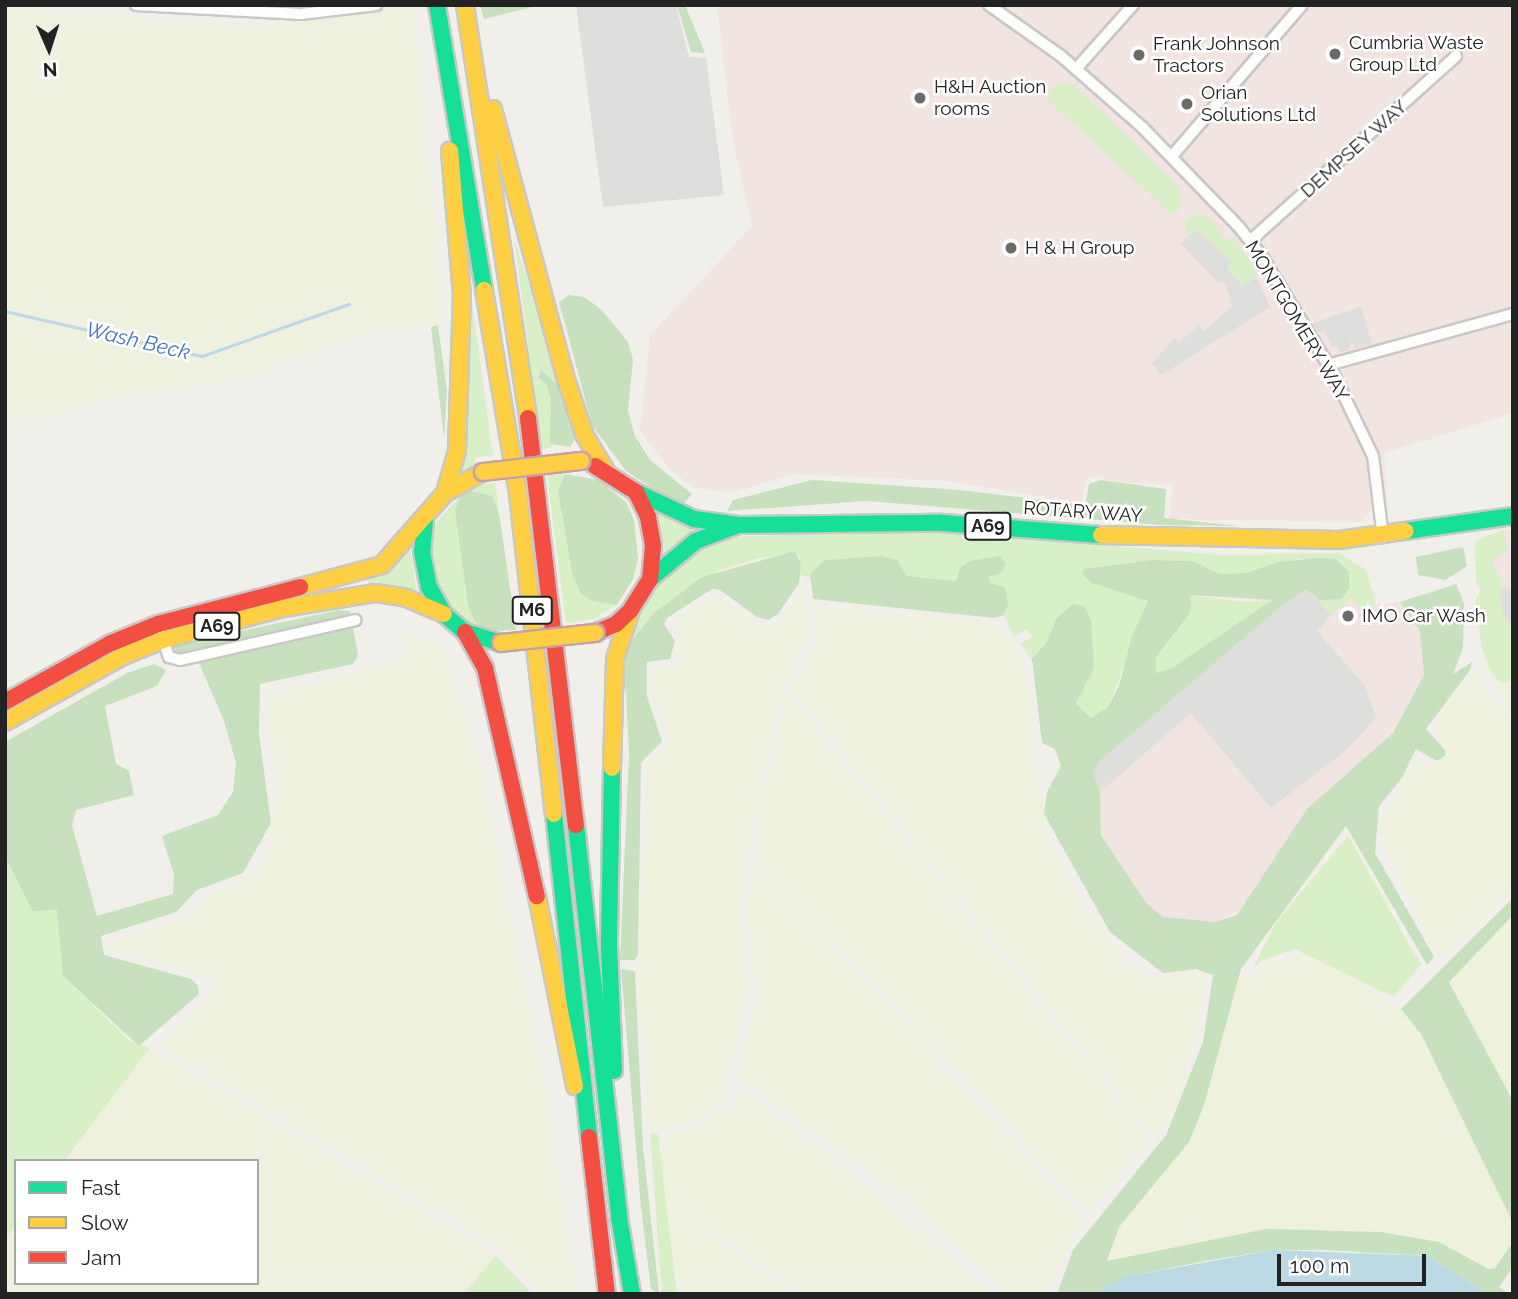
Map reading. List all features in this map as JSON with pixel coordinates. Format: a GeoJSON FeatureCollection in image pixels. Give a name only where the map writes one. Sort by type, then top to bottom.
{"type":"FeatureCollection","features":[{"type":"Feature","properties":{"kind":"main road"},"geometry":{"type":"LineString","coordinates":[[466,9],[565,376],[585,436],[605,469]]}},
{"type":"Feature","properties":{"kind":"main road","name":"M6"},"geometry":{"type":"LineString","coordinates":[[466,9],[539,489],[619,1217],[632,1294]]}},
{"type":"Feature","properties":{"kind":"main road"},"geometry":{"type":"LineString","coordinates":[[438,10],[461,296],[457,451],[445,493],[425,520],[422,552],[427,575],[444,614],[465,632],[485,668],[514,783],[601,1218]]}},
{"type":"Feature","properties":{"kind":"main road","name":"M6"},"geometry":{"type":"LineString","coordinates":[[438,10],[518,494],[601,1218],[607,1294]]}},
{"type":"Feature","properties":{"kind":"main road","name":"A69"},"geometry":{"type":"LineString","coordinates":[[445,493],[483,472],[518,465],[581,461],[605,469],[636,492],[648,517],[653,546],[650,579],[631,610],[616,624],[595,633],[501,643],[465,632]]}},
{"type":"Feature","properties":{"kind":"main road","name":"ROTARY WAY"},"geometry":{"type":"LineString","coordinates":[[636,492],[694,519],[739,525],[942,523],[1146,538],[1383,537]]}},
{"type":"Feature","properties":{"kind":"main road","name":"A69"},"geometry":{"type":"LineString","coordinates":[[1383,537],[1513,516]]}},
{"type":"Feature","properties":{"kind":"main road","name":"A69"},"geometry":{"type":"LineString","coordinates":[[5,702],[109,645],[158,624],[369,571],[395,554],[425,520]]}},
{"type":"Feature","properties":{"kind":"main road","name":"ROTARY WAY"},"geometry":{"type":"LineString","coordinates":[[650,579],[696,541],[739,525]]}},
{"type":"Feature","properties":{"kind":"main road","name":"A69"},"geometry":{"type":"LineString","coordinates":[[5,722],[89,674],[163,640],[283,608],[353,594],[406,598],[444,614]]}},
{"type":"Feature","properties":{"kind":"main road"},"geometry":{"type":"LineString","coordinates":[[619,1217],[609,945],[612,769],[615,659],[631,610]]}},
{"type":"Feature","properties":{"kind":"street"},"geometry":{"type":"LineString","coordinates":[[136,5],[301,14],[376,5]]}},
{"type":"Feature","properties":{"kind":"street","name":"MONTGOMERY WAY"},"geometry":{"type":"LineString","coordinates":[[989,5],[1076,69],[1172,156],[1250,241],[1328,365],[1373,456],[1383,537]]}},
{"type":"Feature","properties":{"kind":"street"},"geometry":{"type":"LineString","coordinates":[[1076,69],[1133,5]]}},
{"type":"Feature","properties":{"kind":"street"},"geometry":{"type":"LineString","coordinates":[[1172,156],[1302,5]]}},
{"type":"Feature","properties":{"kind":"street","name":"DEMPSEY WAY"},"geometry":{"type":"LineString","coordinates":[[1250,241],[1456,56]]}},
{"type":"Feature","properties":{"kind":"street"},"geometry":{"type":"LineString","coordinates":[[1328,365],[1513,314]]}},
{"type":"Feature","properties":{"kind":"street"},"geometry":{"type":"LineString","coordinates":[[158,624],[170,657],[180,660],[356,620]]}},
{"type":"Feature","properties":{"kind":"shaded area"},"geometry":{"type":"Polygon","coordinates":[[[576,5],[676,5],[689,57],[706,58],[724,195],[603,207],[576,5]]]}},
{"type":"Feature","properties":{"kind":"shaded area"},"geometry":{"type":"Polygon","coordinates":[[[717,5],[1513,5],[1513,413],[1384,453],[1387,496],[1359,522],[1169,519],[1173,485],[1116,482],[1098,476],[1086,479],[1082,503],[948,481],[794,474],[732,492],[694,488],[670,470],[640,430],[650,335],[752,226],[733,141],[717,5]]]}},
{"type":"Feature","properties":{"kind":"shaded area"},"geometry":{"type":"Polygon","coordinates":[[[1197,229],[1232,262],[1242,287],[1256,277],[1270,307],[1161,375],[1152,363],[1175,338],[1179,343],[1199,325],[1205,331],[1232,306],[1225,283],[1217,282],[1181,243],[1197,229]]]}},
{"type":"Feature","properties":{"kind":"shaded area"},"geometry":{"type":"Polygon","coordinates":[[[1361,307],[1372,344],[1355,348],[1351,341],[1349,350],[1340,352],[1337,346],[1332,347],[1325,331],[1318,332],[1313,323],[1361,307]]]}},
{"type":"Feature","properties":{"kind":"shaded area"},"geometry":{"type":"Polygon","coordinates":[[[1513,528],[1513,639],[1495,639],[1476,580],[1476,540],[1513,528]]]}},
{"type":"Feature","properties":{"kind":"shaded area"},"geometry":{"type":"Polygon","coordinates":[[[1513,586],[1513,632],[1503,618],[1499,590],[1513,586]]]}},
{"type":"Feature","properties":{"kind":"shaded area"},"geometry":{"type":"Polygon","coordinates":[[[1308,590],[1331,615],[1317,631],[1365,686],[1376,718],[1345,751],[1271,808],[1191,713],[1100,792],[1093,772],[1101,760],[1284,604],[1308,590]]]}},
{"type":"Feature","properties":{"kind":"shaded area"},"geometry":{"type":"Polygon","coordinates":[[[1315,597],[1331,615],[1351,599],[1366,613],[1376,604],[1400,602],[1420,631],[1424,675],[1393,733],[1307,809],[1247,906],[1215,922],[1163,917],[1147,904],[1101,835],[1100,792],[1315,597]]]}},
{"type":"Feature","properties":{"kind":"green space"},"geometry":{"type":"Polygon","coordinates":[[[397,5],[413,5],[444,325],[377,329],[246,377],[107,399],[47,417],[5,419],[5,9],[251,26],[349,17],[397,5]]]}},
{"type":"Feature","properties":{"kind":"green space"},"geometry":{"type":"Polygon","coordinates":[[[480,5],[540,5],[484,19],[480,5]]]}},
{"type":"Feature","properties":{"kind":"green space"},"geometry":{"type":"Polygon","coordinates":[[[677,5],[685,5],[705,53],[691,52],[677,5]]]}},
{"type":"Feature","properties":{"kind":"green space"},"geometry":{"type":"Polygon","coordinates":[[[1062,84],[1073,84],[1180,188],[1179,210],[1172,215],[1047,99],[1050,89],[1062,84]]]}},
{"type":"Feature","properties":{"kind":"green space"},"geometry":{"type":"Polygon","coordinates":[[[1197,215],[1210,218],[1227,241],[1233,237],[1254,266],[1256,277],[1242,287],[1227,268],[1232,262],[1198,229],[1186,235],[1185,219],[1197,215]]]}},
{"type":"Feature","properties":{"kind":"green space"},"geometry":{"type":"Polygon","coordinates":[[[463,235],[493,456],[475,457],[475,466],[455,475],[463,235]]]}},
{"type":"Feature","properties":{"kind":"green space"},"geometry":{"type":"Polygon","coordinates":[[[514,238],[565,391],[541,370],[538,378],[546,383],[551,399],[553,431],[552,447],[542,449],[514,238]]]}},
{"type":"Feature","properties":{"kind":"green space"},"geometry":{"type":"Polygon","coordinates":[[[569,295],[584,297],[601,309],[628,342],[633,360],[628,411],[635,436],[650,460],[692,494],[685,502],[677,504],[626,471],[592,425],[559,302],[569,295]]]}},
{"type":"Feature","properties":{"kind":"green space"},"geometry":{"type":"Polygon","coordinates":[[[438,325],[447,391],[444,438],[431,327],[438,325]]]}},
{"type":"Feature","properties":{"kind":"green space"},"geometry":{"type":"Polygon","coordinates":[[[541,370],[565,391],[576,437],[570,447],[550,444],[551,399],[546,383],[538,378],[541,370]]]}},
{"type":"Feature","properties":{"kind":"green space"},"geometry":{"type":"Polygon","coordinates":[[[565,474],[558,492],[573,577],[581,594],[592,601],[617,605],[594,619],[566,623],[547,475],[565,474]]]}},
{"type":"Feature","properties":{"kind":"green space"},"geometry":{"type":"Polygon","coordinates":[[[565,474],[599,480],[626,502],[634,520],[638,559],[633,579],[617,605],[592,601],[581,594],[573,577],[558,492],[565,474]]]}},
{"type":"Feature","properties":{"kind":"green space"},"geometry":{"type":"Polygon","coordinates":[[[812,480],[960,490],[1085,505],[1089,484],[1101,480],[1166,489],[1164,518],[1239,526],[1161,525],[867,501],[727,511],[733,500],[812,480]]]}},
{"type":"Feature","properties":{"kind":"green space"},"geometry":{"type":"Polygon","coordinates":[[[495,482],[500,519],[493,496],[465,588],[468,605],[486,631],[475,629],[438,605],[429,530],[467,489],[495,482]]]}},
{"type":"Feature","properties":{"kind":"green space"},"geometry":{"type":"Polygon","coordinates":[[[471,491],[493,496],[500,519],[516,630],[486,631],[474,621],[468,605],[455,510],[461,496],[471,491]]]}},
{"type":"Feature","properties":{"kind":"green space"},"geometry":{"type":"Polygon","coordinates":[[[650,508],[695,528],[659,561],[650,508]]]}},
{"type":"Feature","properties":{"kind":"green space"},"geometry":{"type":"Polygon","coordinates":[[[1503,530],[1508,550],[1492,560],[1504,588],[1499,590],[1501,610],[1513,632],[1513,679],[1501,683],[1492,674],[1482,648],[1475,601],[1481,590],[1476,580],[1475,550],[1476,540],[1503,530]]]}},
{"type":"Feature","properties":{"kind":"green space"},"geometry":{"type":"Polygon","coordinates":[[[934,531],[1222,555],[1339,553],[1366,570],[1376,604],[1366,613],[1351,599],[1331,615],[1315,597],[1329,600],[1335,559],[1297,559],[1246,573],[1220,574],[1193,561],[1151,560],[1084,569],[1148,600],[1109,706],[1091,718],[1076,704],[1094,668],[1091,620],[1056,619],[1047,642],[1032,659],[1020,644],[1032,637],[1026,629],[1014,637],[1004,615],[1008,605],[991,583],[983,560],[970,561],[956,581],[907,576],[897,560],[881,556],[825,560],[810,578],[800,575],[799,555],[759,558],[720,570],[685,589],[654,613],[624,650],[622,641],[656,584],[679,557],[716,537],[934,531]]]}},
{"type":"Feature","properties":{"kind":"green space"},"geometry":{"type":"Polygon","coordinates":[[[410,546],[417,595],[371,590],[367,579],[410,546]]]}},
{"type":"Feature","properties":{"kind":"green space"},"geometry":{"type":"Polygon","coordinates":[[[1463,547],[1467,566],[1445,580],[1418,575],[1416,557],[1463,547]]]}},
{"type":"Feature","properties":{"kind":"green space"},"geometry":{"type":"Polygon","coordinates":[[[795,551],[801,564],[799,583],[778,614],[768,620],[757,617],[720,590],[712,589],[667,618],[664,624],[675,641],[670,659],[647,662],[647,696],[662,741],[641,763],[638,954],[635,960],[620,960],[629,753],[626,692],[620,679],[624,650],[654,613],[702,577],[795,551]]]}},
{"type":"Feature","properties":{"kind":"green space"},"geometry":{"type":"Polygon","coordinates":[[[881,556],[897,560],[907,576],[956,581],[960,568],[970,561],[1000,556],[1006,563],[1002,572],[989,577],[991,583],[1005,588],[1008,605],[1004,615],[994,618],[813,599],[810,574],[825,560],[881,556]]]}},
{"type":"Feature","properties":{"kind":"green space"},"geometry":{"type":"Polygon","coordinates":[[[1336,559],[1349,572],[1349,588],[1342,599],[1319,600],[1307,590],[1284,604],[1101,760],[1093,772],[1100,792],[1101,835],[1147,904],[1163,917],[1215,922],[1237,915],[1307,809],[1393,733],[1424,675],[1420,631],[1400,602],[1456,584],[1464,603],[1463,648],[1453,674],[1472,662],[1470,670],[1426,729],[1445,750],[1445,756],[1437,761],[1416,749],[1402,778],[1379,806],[1375,853],[1434,957],[1427,965],[1346,826],[1241,969],[1204,1105],[1189,1142],[1119,1227],[1107,1261],[1266,1229],[1380,1232],[1439,1242],[1489,1269],[1495,1268],[1513,1242],[1513,1267],[1499,1287],[1509,1294],[1488,1294],[1428,1256],[1274,1250],[1125,1277],[1091,1294],[1057,1294],[1073,1250],[1166,1135],[1203,1042],[1213,975],[1196,969],[1163,973],[1110,932],[1044,814],[1047,792],[1061,766],[1055,749],[1042,743],[1032,659],[1047,642],[1056,619],[1073,604],[1084,606],[1091,620],[1094,668],[1076,704],[1091,718],[1108,707],[1119,686],[1132,636],[1148,601],[1092,583],[1082,574],[1084,569],[1151,560],[1193,561],[1220,574],[1246,573],[1278,562],[1336,559]],[[1190,595],[1191,612],[1156,657],[1156,673],[1172,668],[1272,600],[1190,595]]]}},
{"type":"Feature","properties":{"kind":"green space"},"geometry":{"type":"Polygon","coordinates":[[[803,591],[813,625],[784,687],[758,797],[739,916],[750,982],[723,1098],[706,1114],[670,1128],[648,1129],[640,986],[646,762],[666,753],[667,736],[650,685],[654,667],[677,663],[681,649],[674,618],[713,598],[721,598],[762,627],[776,625],[803,591]]]}},
{"type":"Feature","properties":{"kind":"green space"},"geometry":{"type":"Polygon","coordinates":[[[1189,595],[1244,602],[1272,600],[1172,668],[1156,673],[1156,657],[1191,612],[1189,595]]]}},
{"type":"Feature","properties":{"kind":"green space"},"geometry":{"type":"Polygon","coordinates":[[[811,606],[984,621],[1001,627],[1021,653],[1031,691],[1039,792],[1050,839],[1077,895],[1129,965],[1158,979],[1189,973],[1205,976],[1196,1041],[1168,1117],[1153,1136],[790,689],[817,641],[819,630],[811,606]]]}},
{"type":"Feature","properties":{"kind":"green space"},"geometry":{"type":"Polygon","coordinates":[[[339,610],[350,611],[358,655],[353,664],[260,684],[259,734],[271,823],[243,873],[197,890],[176,912],[101,936],[104,955],[191,979],[198,986],[199,994],[139,1046],[63,976],[57,910],[32,911],[5,857],[5,742],[127,673],[154,664],[166,670],[157,686],[105,706],[116,764],[129,771],[134,795],[76,810],[72,825],[97,916],[173,894],[174,875],[162,836],[218,815],[233,792],[236,763],[224,721],[199,663],[175,656],[171,646],[339,610]]]}},
{"type":"Feature","properties":{"kind":"green space"},"geometry":{"type":"Polygon","coordinates":[[[404,631],[444,650],[478,749],[540,1059],[577,1294],[542,1294],[494,1244],[158,1044],[216,994],[212,978],[108,949],[108,942],[190,917],[210,893],[261,870],[272,839],[277,784],[268,696],[406,657],[404,631]]]}},
{"type":"Feature","properties":{"kind":"green space"},"geometry":{"type":"Polygon","coordinates":[[[1482,648],[1501,683],[1513,679],[1513,710],[1483,665],[1482,648]]]}},
{"type":"Feature","properties":{"kind":"green space"},"geometry":{"type":"Polygon","coordinates":[[[1477,670],[1491,698],[1513,720],[1513,887],[1471,931],[1437,958],[1385,847],[1382,818],[1416,758],[1435,766],[1451,752],[1433,727],[1467,676],[1477,670]]]}},
{"type":"Feature","properties":{"kind":"green space"},"geometry":{"type":"Polygon","coordinates":[[[787,694],[1149,1139],[1089,1212],[754,855],[758,814],[787,694]]]}},
{"type":"Feature","properties":{"kind":"green space"},"geometry":{"type":"Polygon","coordinates":[[[1348,836],[1421,965],[1393,997],[1295,949],[1263,960],[1252,969],[1278,920],[1348,836]]]}},
{"type":"Feature","properties":{"kind":"green space"},"geometry":{"type":"Polygon","coordinates":[[[5,857],[32,911],[57,910],[63,976],[130,1041],[150,1048],[66,1159],[14,1159],[14,1228],[5,1239],[5,857]]]}},
{"type":"Feature","properties":{"kind":"green space"},"geometry":{"type":"Polygon","coordinates":[[[756,862],[1085,1221],[1068,1243],[1047,1294],[1009,1294],[895,1190],[737,1076],[758,995],[745,905],[756,862]]]}},
{"type":"Feature","properties":{"kind":"green space"},"geometry":{"type":"Polygon","coordinates":[[[1513,898],[1513,915],[1449,982],[1513,1101],[1513,1223],[1421,1034],[1401,1009],[1513,898]]]}},
{"type":"Feature","properties":{"kind":"green space"},"geometry":{"type":"Polygon","coordinates":[[[1513,915],[1513,1101],[1449,982],[1513,915]]]}},
{"type":"Feature","properties":{"kind":"green space"},"geometry":{"type":"Polygon","coordinates":[[[1299,955],[1332,967],[1401,1009],[1421,1034],[1513,1223],[1513,1242],[1495,1268],[1439,1242],[1380,1232],[1266,1229],[1107,1262],[1119,1227],[1204,1105],[1239,975],[1252,976],[1270,961],[1299,955]]]}},
{"type":"Feature","properties":{"kind":"green space"},"geometry":{"type":"Polygon","coordinates":[[[621,969],[635,971],[643,1147],[659,1294],[651,1289],[641,1207],[621,969]]]}},
{"type":"Feature","properties":{"kind":"green space"},"geometry":{"type":"Polygon","coordinates":[[[150,1048],[496,1255],[464,1294],[5,1294],[5,1239],[14,1228],[14,1285],[259,1285],[259,1159],[67,1159],[150,1048]]]}},
{"type":"Feature","properties":{"kind":"green space"},"geometry":{"type":"Polygon","coordinates":[[[746,1094],[818,1148],[992,1294],[804,1294],[669,1200],[662,1178],[662,1142],[667,1135],[709,1120],[746,1094]]]}},
{"type":"Feature","properties":{"kind":"green space"},"geometry":{"type":"Polygon","coordinates":[[[650,1134],[658,1134],[677,1294],[662,1294],[650,1134]]]}},
{"type":"Feature","properties":{"kind":"green space"},"geometry":{"type":"Polygon","coordinates":[[[669,1205],[791,1291],[794,1294],[680,1294],[669,1205]]]}},
{"type":"Feature","properties":{"kind":"green space"},"geometry":{"type":"Polygon","coordinates":[[[496,1255],[532,1294],[464,1294],[496,1255]]]}},
{"type":"Feature","properties":{"kind":"water"},"geometry":{"type":"Polygon","coordinates":[[[1274,1250],[1428,1256],[1488,1294],[1091,1294],[1124,1277],[1274,1250]]]}},
{"type":"Feature","properties":{"kind":"waterway","name":"Wash Beck"},"geometry":{"type":"LineString","coordinates":[[5,311],[202,356],[349,304]]}},
{"type":"Feature","properties":{"kind":"traffic: fast"},"geometry":{"type":"LineString","coordinates":[[437,5],[484,290]]}},
{"type":"Feature","properties":{"kind":"traffic: fast"},"geometry":{"type":"LineString","coordinates":[[636,492],[694,519],[739,525],[942,523],[1101,535]]}},
{"type":"Feature","properties":{"kind":"traffic: fast"},"geometry":{"type":"LineString","coordinates":[[1405,531],[1513,516]]}},
{"type":"Feature","properties":{"kind":"traffic: fast"},"geometry":{"type":"LineString","coordinates":[[425,520],[422,552],[429,587],[444,614],[465,632],[501,643]]}},
{"type":"Feature","properties":{"kind":"traffic: fast"},"geometry":{"type":"LineString","coordinates":[[650,579],[696,541],[736,526]]}},
{"type":"Feature","properties":{"kind":"traffic: fast"},"geometry":{"type":"LineString","coordinates":[[612,768],[609,945],[614,1071]]}},
{"type":"Feature","properties":{"kind":"traffic: fast"},"geometry":{"type":"LineString","coordinates":[[554,814],[589,1137]]}},
{"type":"Feature","properties":{"kind":"traffic: fast"},"geometry":{"type":"LineString","coordinates":[[576,825],[619,1217],[632,1294]]}},
{"type":"Feature","properties":{"kind":"traffic: slow"},"geometry":{"type":"LineString","coordinates":[[465,5],[528,418]]}},
{"type":"Feature","properties":{"kind":"traffic: slow"},"geometry":{"type":"LineString","coordinates":[[493,109],[565,376],[585,436],[605,469]]}},
{"type":"Feature","properties":{"kind":"traffic: slow"},"geometry":{"type":"LineString","coordinates":[[445,493],[457,451],[462,296],[450,150]]}},
{"type":"Feature","properties":{"kind":"traffic: slow"},"geometry":{"type":"LineString","coordinates":[[484,290],[518,494],[554,814]]}},
{"type":"Feature","properties":{"kind":"traffic: slow"},"geometry":{"type":"LineString","coordinates":[[483,472],[581,461]]}},
{"type":"Feature","properties":{"kind":"traffic: slow"},"geometry":{"type":"LineString","coordinates":[[300,587],[382,565],[445,493],[483,472]]}},
{"type":"Feature","properties":{"kind":"traffic: slow"},"geometry":{"type":"LineString","coordinates":[[1101,535],[1339,540],[1405,531]]}},
{"type":"Feature","properties":{"kind":"traffic: slow"},"geometry":{"type":"LineString","coordinates":[[5,722],[123,656],[163,640],[283,608],[376,593],[406,598],[444,614]]}},
{"type":"Feature","properties":{"kind":"traffic: slow"},"geometry":{"type":"LineString","coordinates":[[612,768],[615,659],[631,610]]}},
{"type":"Feature","properties":{"kind":"traffic: slow"},"geometry":{"type":"LineString","coordinates":[[501,643],[595,633]]}},
{"type":"Feature","properties":{"kind":"traffic: slow"},"geometry":{"type":"LineString","coordinates":[[537,896],[575,1086]]}},
{"type":"Feature","properties":{"kind":"traffic: jam"},"geometry":{"type":"LineString","coordinates":[[528,418],[576,825]]}},
{"type":"Feature","properties":{"kind":"traffic: jam"},"geometry":{"type":"LineString","coordinates":[[595,466],[636,492],[648,517],[653,546],[650,579],[631,610],[616,624],[595,633]]}},
{"type":"Feature","properties":{"kind":"traffic: jam"},"geometry":{"type":"LineString","coordinates":[[5,702],[109,644],[158,624],[300,587]]}},
{"type":"Feature","properties":{"kind":"traffic: jam"},"geometry":{"type":"LineString","coordinates":[[465,632],[485,668],[537,896]]}},
{"type":"Feature","properties":{"kind":"traffic: jam"},"geometry":{"type":"LineString","coordinates":[[589,1137],[607,1294]]}},
{"type":"Feature","properties":{"kind":"place","name":"Cumbria Waste Group Ltd"},"geometry":{"type":"Point","coordinates":[1335,54]}},
{"type":"Feature","properties":{"kind":"place","name":"Frank Johnson Tractors"},"geometry":{"type":"Point","coordinates":[1139,55]}},
{"type":"Feature","properties":{"kind":"place","name":"H&H Auction rooms"},"geometry":{"type":"Point","coordinates":[920,98]}},
{"type":"Feature","properties":{"kind":"place","name":"Orian Solutions Ltd"},"geometry":{"type":"Point","coordinates":[1187,104]}},
{"type":"Feature","properties":{"kind":"place","name":"H & H Group"},"geometry":{"type":"Point","coordinates":[1011,248]}},
{"type":"Feature","properties":{"kind":"place","name":"IMO Car Wash"},"geometry":{"type":"Point","coordinates":[1348,616]}}]}
